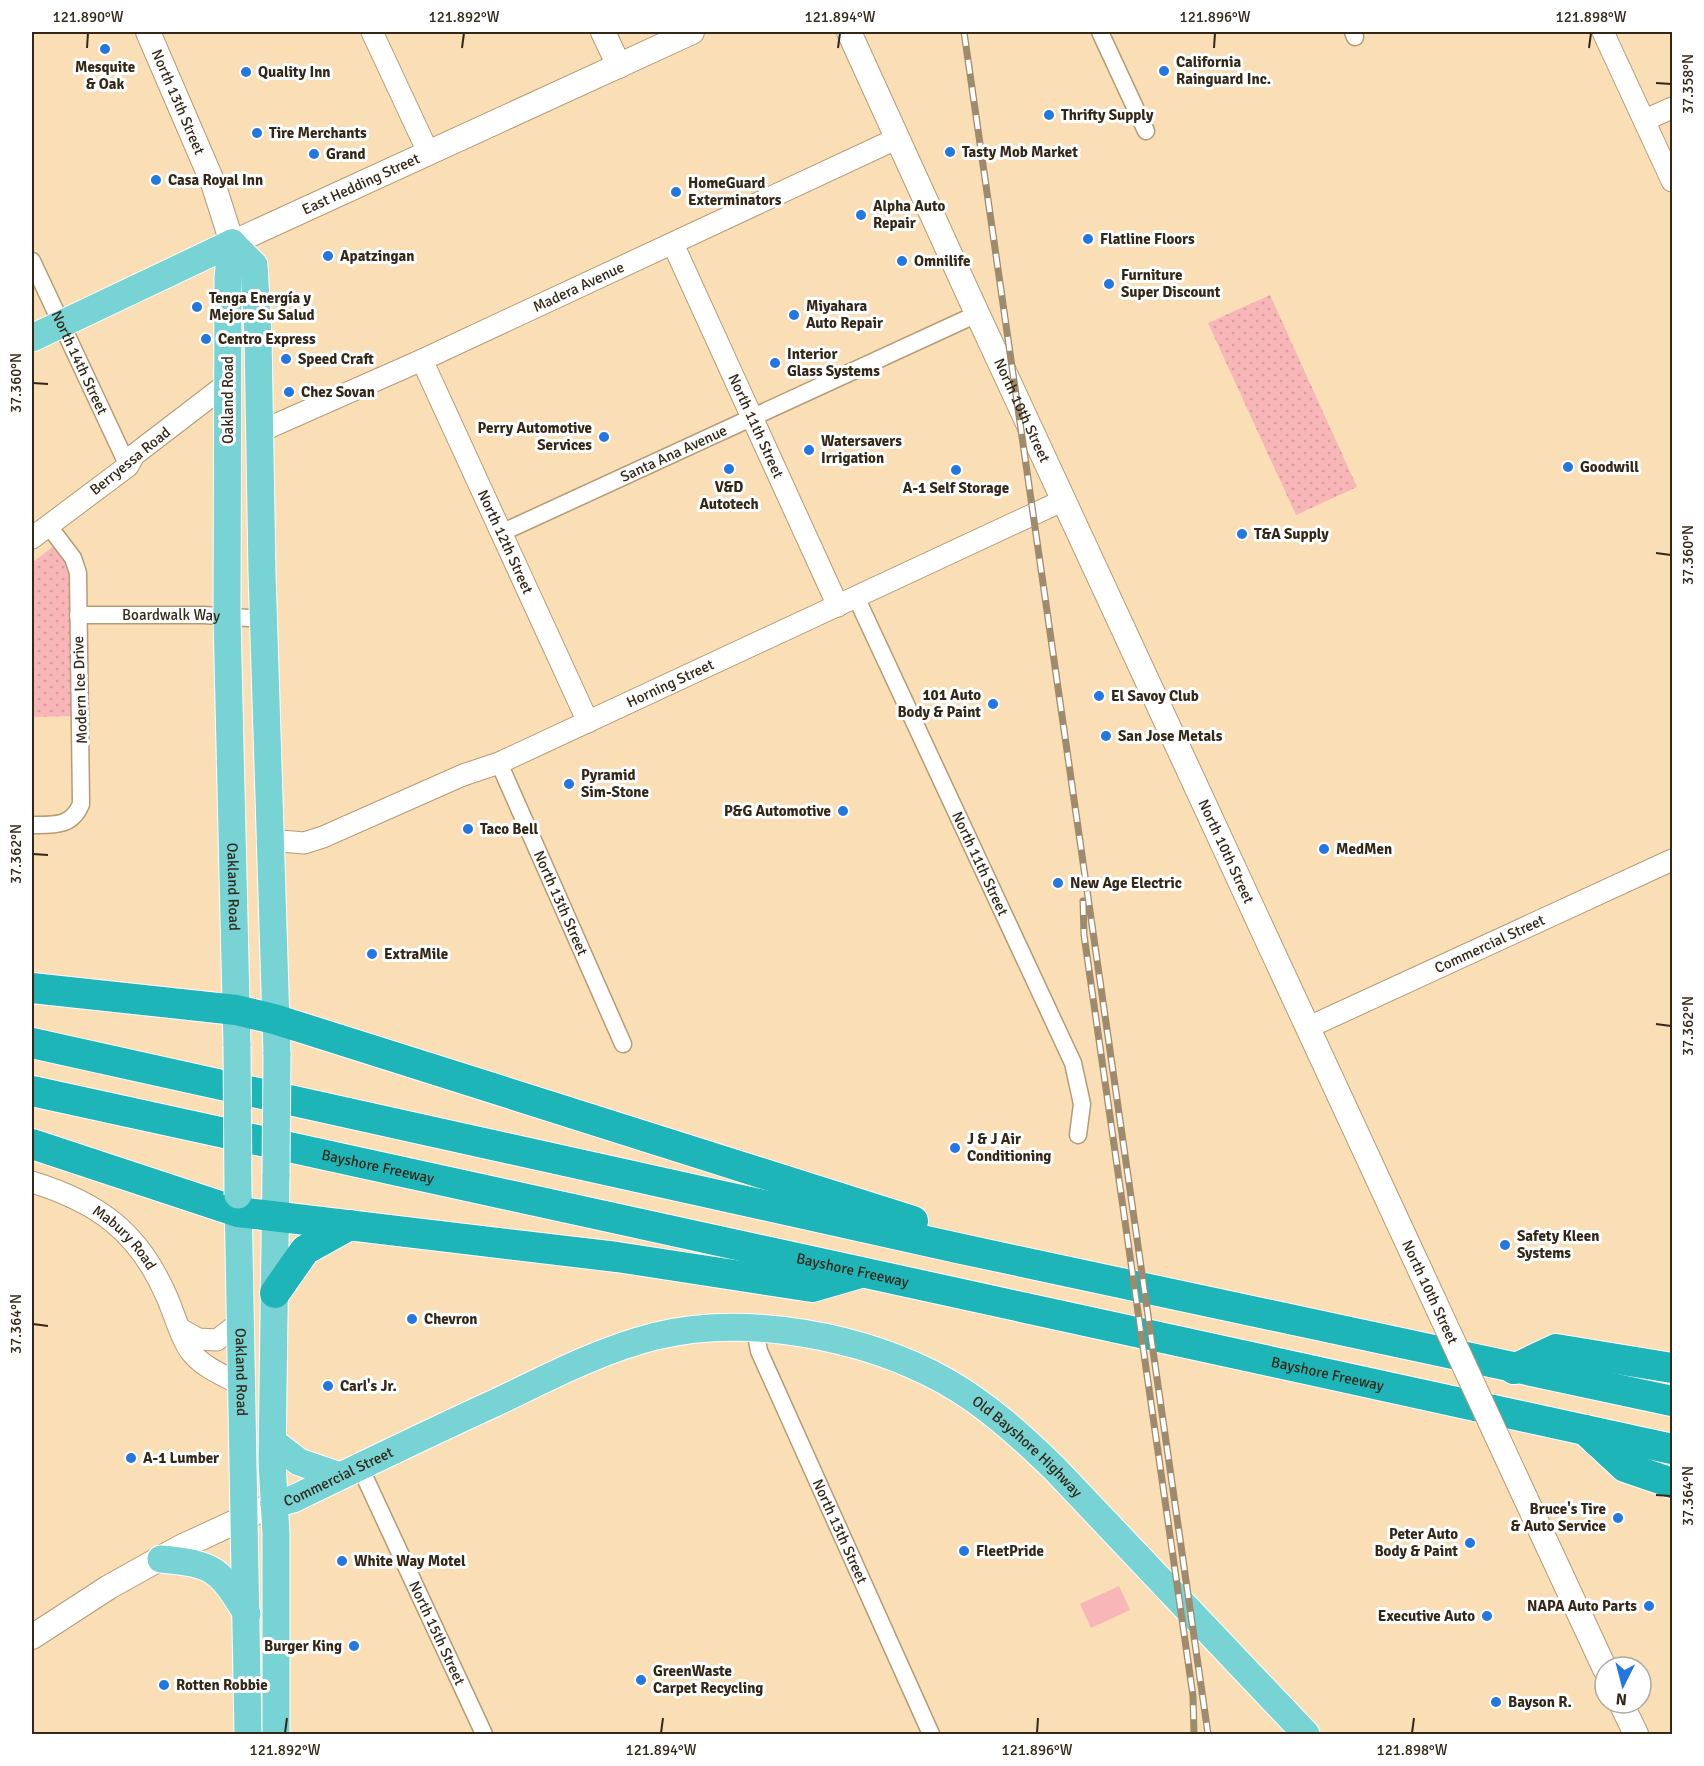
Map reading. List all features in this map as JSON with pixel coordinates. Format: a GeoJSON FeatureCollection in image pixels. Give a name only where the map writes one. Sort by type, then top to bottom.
{"type":"FeatureCollection","features":[{"type":"Feature","properties":{"kind":"highway"},"geometry":{"type":"LineString","coordinates":[[32,988],[236,1010],[274,1019],[907,1217],[962,1249]]}},
{"type":"Feature","properties":{"kind":"highway"},"geometry":{"type":"LineString","coordinates":[[32,1043],[962,1249],[1672,1401]]}},
{"type":"Feature","properties":{"kind":"highway","name":"Bayshore Freeway"},"geometry":{"type":"LineString","coordinates":[[32,1091],[1672,1449]]}},
{"type":"Feature","properties":{"kind":"highway"},"geometry":{"type":"LineString","coordinates":[[32,1144],[238,1204],[275,1209],[350,1225],[617,1257],[813,1287],[862,1273]]}},
{"type":"Feature","properties":{"kind":"highway"},"geometry":{"type":"LineString","coordinates":[[275,1293],[305,1250],[350,1225]]}},
{"type":"Feature","properties":{"kind":"highway"},"geometry":{"type":"LineString","coordinates":[[1514,1368],[1556,1349],[1672,1368]]}},
{"type":"Feature","properties":{"kind":"highway"},"geometry":{"type":"LineString","coordinates":[[1584,1430],[1624,1467],[1672,1483]]}},
{"type":"Feature","properties":{"kind":"main road","name":"North 13th Street"},"geometry":{"type":"LineString","coordinates":[[148,32],[213,183],[232,243]]}},
{"type":"Feature","properties":{"kind":"main road"},"geometry":{"type":"LineString","coordinates":[[603,32],[619,66]]}},
{"type":"Feature","properties":{"kind":"main road","name":"East Hedding Street"},"geometry":{"type":"LineString","coordinates":[[32,338],[428,152],[692,32]]}},
{"type":"Feature","properties":{"kind":"main road","name":"North 10th Street"},"geometry":{"type":"LineString","coordinates":[[846,36],[898,138],[977,314],[1598,1655]]}},
{"type":"Feature","properties":{"kind":"main road","name":"Oakland Road"},"geometry":{"type":"LineString","coordinates":[[232,243],[228,277],[227,617],[237,1047],[239,1323],[248,1734]]}},
{"type":"Feature","properties":{"kind":"main road","name":"Oakland Road"},"geometry":{"type":"LineString","coordinates":[[232,243],[254,265],[258,336],[276,1055],[273,1442],[276,1734]]}},
{"type":"Feature","properties":{"kind":"main road","name":"Old Bayshore Highway"},"geometry":{"type":"LineString","coordinates":[[657,1336],[703,1330],[755,1329],[816,1335],[861,1345],[946,1382],[1012,1428],[1055,1468],[1306,1734]]}},
{"type":"Feature","properties":{"kind":"main road","name":"Commercial Street"},"geometry":{"type":"LineString","coordinates":[[32,1637],[110,1587],[179,1548],[274,1504],[293,1499],[560,1372],[606,1352],[657,1336]]}},
{"type":"Feature","properties":{"kind":"main road"},"geometry":{"type":"LineString","coordinates":[[273,1442],[299,1462],[350,1472]]}},
{"type":"Feature","properties":{"kind":"main road"},"geometry":{"type":"LineString","coordinates":[[161,1559],[196,1563],[213,1569],[229,1585],[247,1614]]}},
{"type":"Feature","properties":{"kind":"main road"},"geometry":{"type":"LineString","coordinates":[[1627,1715],[1636,1734]]}},
{"type":"Feature","properties":{"kind":"street"},"geometry":{"type":"LineString","coordinates":[[372,32],[428,152]]}},
{"type":"Feature","properties":{"kind":"street"},"geometry":{"type":"LineString","coordinates":[[1100,32],[1146,131]]}},
{"type":"Feature","properties":{"kind":"street"},"geometry":{"type":"LineString","coordinates":[[1603,32],[1672,182]]}},
{"type":"Feature","properties":{"kind":"street"},"geometry":{"type":"LineString","coordinates":[[1645,120],[1672,108]]}},
{"type":"Feature","properties":{"kind":"street","name":"Madera Avenue"},"geometry":{"type":"LineString","coordinates":[[259,432],[422,360],[898,138]]}},
{"type":"Feature","properties":{"kind":"street","name":"North 11th Street"},"geometry":{"type":"LineString","coordinates":[[673,244],[754,418],[847,601],[1073,1063],[1082,1104],[1078,1135]]}},
{"type":"Feature","properties":{"kind":"street","name":"North 14th Street"},"geometry":{"type":"LineString","coordinates":[[32,261],[128,466]]}},
{"type":"Feature","properties":{"kind":"street","name":"Santa Ana Avenue"},"geometry":{"type":"LineString","coordinates":[[501,533],[977,314]]}},
{"type":"Feature","properties":{"kind":"street","name":"North 12th Street"},"geometry":{"type":"LineString","coordinates":[[422,360],[588,722]]}},
{"type":"Feature","properties":{"kind":"street","name":"Berryessa Road"},"geometry":{"type":"LineString","coordinates":[[32,538],[128,466],[134,455],[228,383]]}},
{"type":"Feature","properties":{"kind":"street","name":"Horning Street"},"geometry":{"type":"LineString","coordinates":[[269,840],[304,843],[324,837],[463,775],[499,764],[1064,500]]}},
{"type":"Feature","properties":{"kind":"street","name":"Modern Ice Drive"},"geometry":{"type":"LineString","coordinates":[[32,825],[60,824],[71,820],[81,804],[78,573],[73,558],[48,525]]}},
{"type":"Feature","properties":{"kind":"street","name":"Boardwalk Way"},"geometry":{"type":"LineString","coordinates":[[78,615],[204,615],[264,620]]}},
{"type":"Feature","properties":{"kind":"street","name":"North 13th Street"},"geometry":{"type":"LineString","coordinates":[[499,764],[623,1044]]}},
{"type":"Feature","properties":{"kind":"street","name":"Commercial Street"},"geometry":{"type":"LineString","coordinates":[[1307,1028],[1672,860]]}},
{"type":"Feature","properties":{"kind":"street","name":"Mabury Road"},"geometry":{"type":"LineString","coordinates":[[32,1182],[54,1188],[100,1211],[132,1238],[154,1267],[192,1354],[206,1366],[242,1385]]}},
{"type":"Feature","properties":{"kind":"street"},"geometry":{"type":"LineString","coordinates":[[182,1330],[198,1339],[217,1340],[239,1323]]}},
{"type":"Feature","properties":{"kind":"street","name":"North 13th Street"},"geometry":{"type":"LineString","coordinates":[[755,1329],[759,1351],[931,1734]]}},
{"type":"Feature","properties":{"kind":"street","name":"North 15th Street"},"geometry":{"type":"LineString","coordinates":[[350,1472],[484,1734]]}},
{"type":"Feature","properties":{"kind":"shaded area"},"geometry":{"type":"Polygon","coordinates":[[[1270,295],[1357,487],[1296,515],[1208,323],[1270,295]]]}},
{"type":"Feature","properties":{"kind":"shaded area"},"geometry":{"type":"Polygon","coordinates":[[[55,545],[70,566],[74,716],[32,717],[32,563],[55,545]]]}},
{"type":"Feature","properties":{"kind":"shaded area"},"geometry":{"type":"Polygon","coordinates":[[[1119,1586],[1130,1610],[1091,1628],[1080,1604],[1119,1586]]]}},
{"type":"Feature","properties":{"kind":"railway"},"geometry":{"type":"LineString","coordinates":[[964,32],[1208,1734]]}},
{"type":"Feature","properties":{"kind":"railway"},"geometry":{"type":"LineString","coordinates":[[1083,901],[1084,935],[1193,1696],[1194,1734]]}},
{"type":"Feature","properties":{"kind":"place","name":"Mesquite & Oak"},"geometry":{"type":"Point","coordinates":[105,49]}},
{"type":"Feature","properties":{"kind":"place","name":"California Rainguard Inc."},"geometry":{"type":"Point","coordinates":[1164,71]}},
{"type":"Feature","properties":{"kind":"place","name":"Quality Inn"},"geometry":{"type":"Point","coordinates":[246,72]}},
{"type":"Feature","properties":{"kind":"place","name":"Thrifty Supply"},"geometry":{"type":"Point","coordinates":[1049,115]}},
{"type":"Feature","properties":{"kind":"place","name":"Tire Merchants"},"geometry":{"type":"Point","coordinates":[257,133]}},
{"type":"Feature","properties":{"kind":"place","name":"Tasty Mob Market"},"geometry":{"type":"Point","coordinates":[950,152]}},
{"type":"Feature","properties":{"kind":"place","name":"Grand"},"geometry":{"type":"Point","coordinates":[314,154]}},
{"type":"Feature","properties":{"kind":"place","name":"Casa Royal Inn"},"geometry":{"type":"Point","coordinates":[156,180]}},
{"type":"Feature","properties":{"kind":"place","name":"HomeGuard Exterminators"},"geometry":{"type":"Point","coordinates":[676,192]}},
{"type":"Feature","properties":{"kind":"place","name":"Alpha Auto Repair"},"geometry":{"type":"Point","coordinates":[861,215]}},
{"type":"Feature","properties":{"kind":"place","name":"Flatline Floors"},"geometry":{"type":"Point","coordinates":[1088,239]}},
{"type":"Feature","properties":{"kind":"place","name":"Apatzingan"},"geometry":{"type":"Point","coordinates":[328,256]}},
{"type":"Feature","properties":{"kind":"place","name":"Omnilife"},"geometry":{"type":"Point","coordinates":[902,261]}},
{"type":"Feature","properties":{"kind":"place","name":"Furniture Super Discount"},"geometry":{"type":"Point","coordinates":[1109,284]}},
{"type":"Feature","properties":{"kind":"place","name":"Tenga Energía y Mejore Su Salud"},"geometry":{"type":"Point","coordinates":[197,307]}},
{"type":"Feature","properties":{"kind":"place","name":"Miyahara Auto Repair"},"geometry":{"type":"Point","coordinates":[794,315]}},
{"type":"Feature","properties":{"kind":"place","name":"Centro Express"},"geometry":{"type":"Point","coordinates":[206,339]}},
{"type":"Feature","properties":{"kind":"place","name":"Speed Craft"},"geometry":{"type":"Point","coordinates":[286,359]}},
{"type":"Feature","properties":{"kind":"place","name":"Interior Glass Systems"},"geometry":{"type":"Point","coordinates":[775,363]}},
{"type":"Feature","properties":{"kind":"place","name":"Chez Sovan"},"geometry":{"type":"Point","coordinates":[289,392]}},
{"type":"Feature","properties":{"kind":"place","name":"Perry Automotive Services"},"geometry":{"type":"Point","coordinates":[604,437]}},
{"type":"Feature","properties":{"kind":"place","name":"Watersavers Irrigation"},"geometry":{"type":"Point","coordinates":[809,450]}},
{"type":"Feature","properties":{"kind":"place","name":"Goodwill"},"geometry":{"type":"Point","coordinates":[1568,467]}},
{"type":"Feature","properties":{"kind":"place","name":"V&D Autotech"},"geometry":{"type":"Point","coordinates":[729,469]}},
{"type":"Feature","properties":{"kind":"place","name":"A-1 Self Storage"},"geometry":{"type":"Point","coordinates":[956,470]}},
{"type":"Feature","properties":{"kind":"place","name":"T&A Supply"},"geometry":{"type":"Point","coordinates":[1242,534]}},
{"type":"Feature","properties":{"kind":"place","name":"El Savoy Club"},"geometry":{"type":"Point","coordinates":[1099,696]}},
{"type":"Feature","properties":{"kind":"place","name":"101 Auto Body & Paint"},"geometry":{"type":"Point","coordinates":[993,704]}},
{"type":"Feature","properties":{"kind":"place","name":"San Jose Metals"},"geometry":{"type":"Point","coordinates":[1106,736]}},
{"type":"Feature","properties":{"kind":"place","name":"Pyramid Sim-Stone"},"geometry":{"type":"Point","coordinates":[569,784]}},
{"type":"Feature","properties":{"kind":"place","name":"P&G Automotive"},"geometry":{"type":"Point","coordinates":[843,811]}},
{"type":"Feature","properties":{"kind":"place","name":"Taco Bell"},"geometry":{"type":"Point","coordinates":[468,829]}},
{"type":"Feature","properties":{"kind":"place","name":"MedMen"},"geometry":{"type":"Point","coordinates":[1324,849]}},
{"type":"Feature","properties":{"kind":"place","name":"New Age Electric"},"geometry":{"type":"Point","coordinates":[1058,883]}},
{"type":"Feature","properties":{"kind":"place","name":"ExtraMile"},"geometry":{"type":"Point","coordinates":[372,954]}},
{"type":"Feature","properties":{"kind":"place","name":"J & J Air Conditioning"},"geometry":{"type":"Point","coordinates":[955,1148]}},
{"type":"Feature","properties":{"kind":"place","name":"Safety Kleen Systems"},"geometry":{"type":"Point","coordinates":[1505,1245]}},
{"type":"Feature","properties":{"kind":"place","name":"Chevron"},"geometry":{"type":"Point","coordinates":[412,1319]}},
{"type":"Feature","properties":{"kind":"place","name":"Carl's Jr."},"geometry":{"type":"Point","coordinates":[328,1386]}},
{"type":"Feature","properties":{"kind":"place","name":"A-1 Lumber"},"geometry":{"type":"Point","coordinates":[131,1458]}},
{"type":"Feature","properties":{"kind":"place","name":"Bruce's Tire & Auto Service"},"geometry":{"type":"Point","coordinates":[1618,1518]}},
{"type":"Feature","properties":{"kind":"place","name":"Peter Auto Body & Paint"},"geometry":{"type":"Point","coordinates":[1470,1543]}},
{"type":"Feature","properties":{"kind":"place","name":"FleetPride"},"geometry":{"type":"Point","coordinates":[964,1551]}},
{"type":"Feature","properties":{"kind":"place","name":"White Way Motel"},"geometry":{"type":"Point","coordinates":[342,1561]}},
{"type":"Feature","properties":{"kind":"place","name":"NAPA Auto Parts"},"geometry":{"type":"Point","coordinates":[1649,1606]}},
{"type":"Feature","properties":{"kind":"place","name":"Executive Auto"},"geometry":{"type":"Point","coordinates":[1487,1616]}},
{"type":"Feature","properties":{"kind":"place","name":"Burger King"},"geometry":{"type":"Point","coordinates":[354,1646]}},
{"type":"Feature","properties":{"kind":"place","name":"GreenWaste Carpet Recycling"},"geometry":{"type":"Point","coordinates":[641,1680]}},
{"type":"Feature","properties":{"kind":"place","name":"Rotten Robbie"},"geometry":{"type":"Point","coordinates":[164,1685]}},
{"type":"Feature","properties":{"kind":"place","name":"Bayson R."},"geometry":{"type":"Point","coordinates":[1496,1702]}}]}
